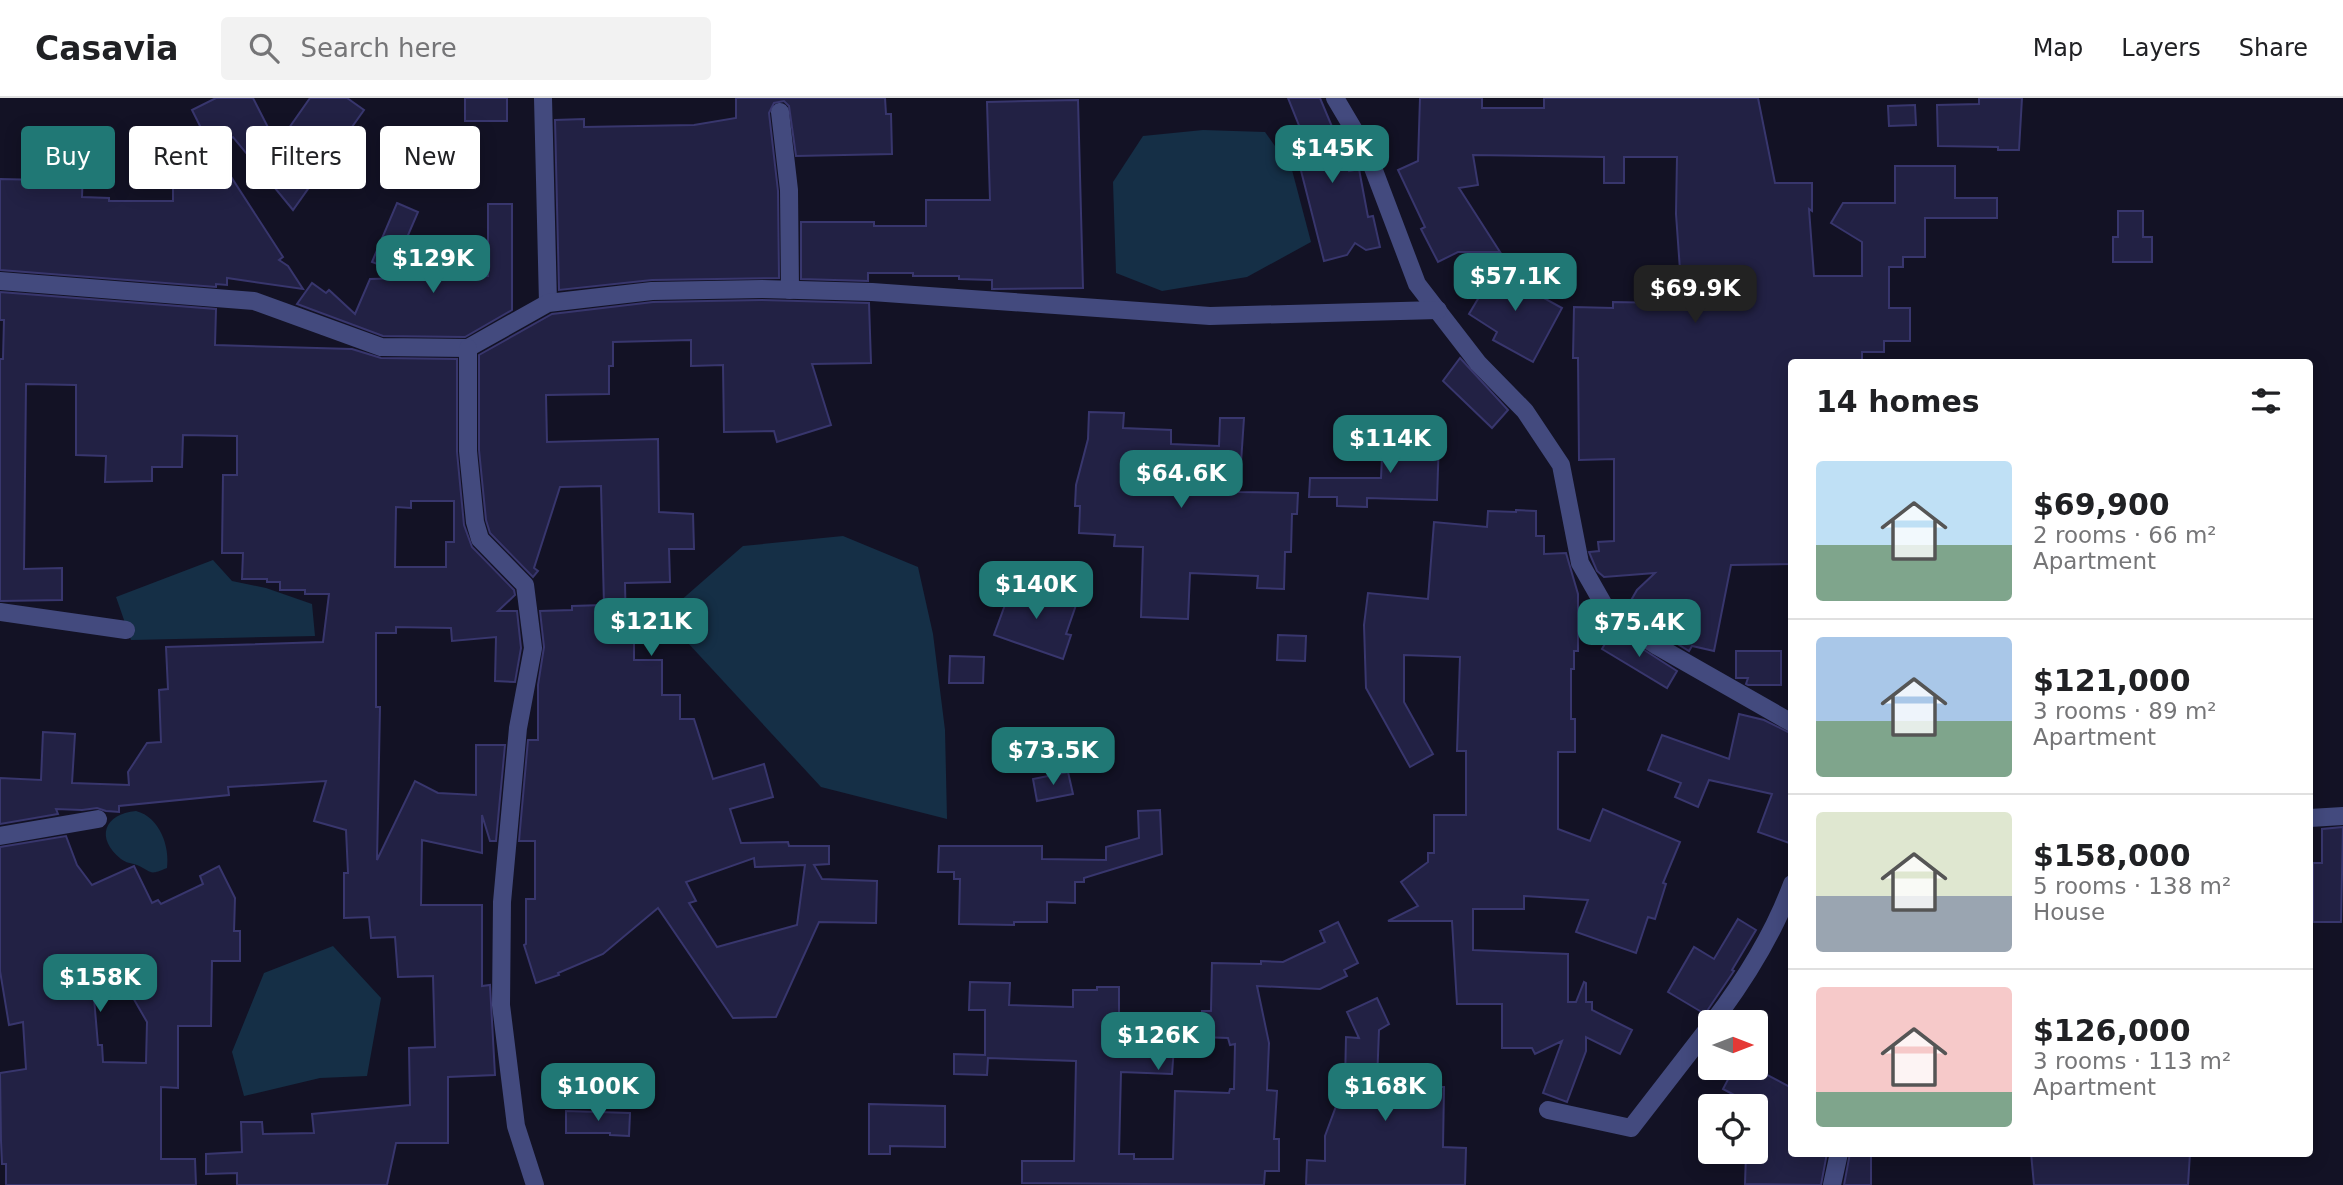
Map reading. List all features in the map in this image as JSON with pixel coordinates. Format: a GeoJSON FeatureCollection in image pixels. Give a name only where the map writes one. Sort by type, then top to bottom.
{"type":"FeatureCollection","features":[{"type":"Feature","properties":{"kind":"street"},"geometry":{"type":"LineString","coordinates":[[543,98],[548,303]]}},
{"type":"Feature","properties":{"kind":"street"},"geometry":{"type":"LineString","coordinates":[[1335,98],[1367,152],[1417,284],[1479,363],[1525,411],[1561,465],[1580,564],[1609,614],[1657,646],[1788,721]]}},
{"type":"Feature","properties":{"kind":"street"},"geometry":{"type":"LineString","coordinates":[[780,113],[789,190],[790,290]]}},
{"type":"Feature","properties":{"kind":"street"},"geometry":{"type":"LineString","coordinates":[[0,281],[254,301],[381,347],[468,348],[548,303],[652,291],[872,292],[1210,316],[1438,310]]}},
{"type":"Feature","properties":{"kind":"street"},"geometry":{"type":"LineString","coordinates":[[468,348],[468,451],[475,522],[480,540],[525,585],[533,648],[518,728],[502,902],[501,1005],[516,1126],[535,1185]]}},
{"type":"Feature","properties":{"kind":"street"},"geometry":{"type":"LineString","coordinates":[[0,612],[126,630]]}},
{"type":"Feature","properties":{"kind":"street"},"geometry":{"type":"LineString","coordinates":[[2313,818],[2343,816]]}},
{"type":"Feature","properties":{"kind":"street"},"geometry":{"type":"LineString","coordinates":[[0,836],[98,818]]}},
{"type":"Feature","properties":{"kind":"street"},"geometry":{"type":"LineString","coordinates":[[1722,1010],[1734,994],[1783,910],[1788,896]]}},
{"type":"Feature","properties":{"kind":"street"},"geometry":{"type":"LineString","coordinates":[[1548,1110],[1631,1128],[1698,1041]]}},
{"type":"Feature","properties":{"kind":"street"},"geometry":{"type":"LineString","coordinates":[[1832,1185],[1838,1157]]}},
{"type":"Feature","properties":{"kind":"water"},"geometry":{"type":"Polygon","coordinates":[[[1203,130],[1265,132],[1292,170],[1311,242],[1247,277],[1162,291],[1116,273],[1113,182],[1143,136],[1203,130]]]}},
{"type":"Feature","properties":{"kind":"water"},"geometry":{"type":"Polygon","coordinates":[[[843,536],[918,567],[933,634],[945,730],[947,819],[821,787],[663,616],[743,546],[843,536]]]}},
{"type":"Feature","properties":{"kind":"water"},"geometry":{"type":"Polygon","coordinates":[[[213,560],[232,581],[266,588],[312,604],[315,636],[131,640],[116,597],[213,560]]]}},
{"type":"Feature","properties":{"kind":"water"},"geometry":{"type":"Polygon","coordinates":[[[136,811],[151,819],[162,834],[167,851],[167,868],[151,872],[125,861],[108,843],[106,835],[110,822],[125,813],[136,811]]]}},
{"type":"Feature","properties":{"kind":"water"},"geometry":{"type":"Polygon","coordinates":[[[333,946],[381,998],[367,1076],[320,1078],[244,1096],[232,1052],[264,973],[333,946]]]}},
{"type":"Feature","properties":{"kind":"building"},"geometry":{"type":"Polygon","coordinates":[[[216,98],[253,98],[267,126],[246,126],[246,153],[232,138],[232,126],[200,126],[192,110],[216,98]]]}},
{"type":"Feature","properties":{"kind":"building"},"geometry":{"type":"Polygon","coordinates":[[[310,98],[347,98],[364,110],[353,126],[290,126],[310,98]]]}},
{"type":"Feature","properties":{"kind":"building"},"geometry":{"type":"Polygon","coordinates":[[[465,98],[507,98],[507,121],[465,121],[465,98]]]}},
{"type":"Feature","properties":{"kind":"building"},"geometry":{"type":"Polygon","coordinates":[[[736,98],[885,98],[886,114],[891,114],[892,154],[796,156],[789,106],[784,101],[774,103],[769,113],[778,191],[779,278],[652,280],[559,290],[555,120],[584,119],[584,127],[694,125],[736,118],[736,98]]]}},
{"type":"Feature","properties":{"kind":"building"},"geometry":{"type":"Polygon","coordinates":[[[1288,98],[1320,98],[1338,141],[1341,140],[1349,171],[1359,169],[1368,217],[1373,216],[1380,247],[1366,250],[1355,243],[1347,255],[1324,261],[1296,151],[1308,148],[1288,98]]]}},
{"type":"Feature","properties":{"kind":"building"},"geometry":{"type":"Polygon","coordinates":[[[1420,98],[1482,98],[1482,108],[1544,108],[1544,98],[1758,98],[1775,183],[1812,183],[1812,211],[1809,209],[1814,276],[1862,276],[1862,242],[1831,223],[1843,203],[1895,203],[1895,166],[1955,166],[1955,198],[1997,198],[1997,218],[1925,218],[1925,257],[1903,257],[1903,267],[1889,267],[1889,308],[1910,308],[1910,341],[1884,341],[1884,352],[1862,352],[1862,359],[1788,359],[1788,564],[1731,565],[1714,651],[1692,646],[1689,651],[1625,611],[1637,590],[1655,573],[1604,577],[1597,571],[1589,552],[1599,551],[1598,542],[1614,541],[1614,459],[1579,460],[1578,358],[1573,358],[1574,307],[1613,308],[1613,302],[1666,303],[1661,285],[1681,284],[1676,214],[1677,157],[1624,157],[1624,183],[1604,183],[1604,157],[1473,155],[1478,185],[1459,188],[1500,252],[1458,252],[1438,262],[1421,229],[1425,227],[1398,170],[1418,161],[1420,98]]]}},
{"type":"Feature","properties":{"kind":"building"},"geometry":{"type":"Polygon","coordinates":[[[1979,98],[2022,98],[2019,150],[1938,146],[1937,105],[1979,104],[1979,98]]]}},
{"type":"Feature","properties":{"kind":"building"},"geometry":{"type":"Polygon","coordinates":[[[1078,100],[1083,288],[992,289],[992,280],[959,279],[959,276],[913,276],[913,273],[868,273],[868,281],[801,279],[801,222],[874,222],[874,226],[926,226],[926,200],[990,200],[987,102],[1078,100]]]}},
{"type":"Feature","properties":{"kind":"building"},"geometry":{"type":"Polygon","coordinates":[[[1915,105],[1916,125],[1889,126],[1888,106],[1915,105]]]}},
{"type":"Feature","properties":{"kind":"building"},"geometry":{"type":"Polygon","coordinates":[[[232,178],[283,257],[279,260],[288,266],[303,289],[227,278],[227,285],[216,284],[216,287],[0,270],[0,179],[21,179],[21,189],[82,189],[82,197],[109,198],[109,201],[173,201],[173,189],[232,189],[232,178]]]}},
{"type":"Feature","properties":{"kind":"building"},"geometry":{"type":"Polygon","coordinates":[[[276,189],[308,189],[293,210],[276,189]]]}},
{"type":"Feature","properties":{"kind":"building"},"geometry":{"type":"Polygon","coordinates":[[[397,203],[418,212],[393,270],[372,262],[397,203]]]}},
{"type":"Feature","properties":{"kind":"building"},"geometry":{"type":"Polygon","coordinates":[[[488,204],[512,204],[512,310],[465,337],[383,336],[297,304],[312,283],[326,293],[329,290],[355,314],[370,279],[488,276],[488,204]]]}},
{"type":"Feature","properties":{"kind":"building"},"geometry":{"type":"Polygon","coordinates":[[[2118,211],[2143,211],[2143,237],[2152,237],[2152,262],[2113,262],[2113,237],[2118,237],[2118,211]]]}},
{"type":"Feature","properties":{"kind":"building"},"geometry":{"type":"Polygon","coordinates":[[[1503,257],[1522,286],[1562,308],[1533,362],[1493,340],[1497,332],[1469,314],[1503,257]]]}},
{"type":"Feature","properties":{"kind":"building"},"geometry":{"type":"Polygon","coordinates":[[[0,292],[216,309],[215,345],[352,349],[381,358],[457,359],[457,452],[464,525],[472,547],[514,590],[515,595],[498,611],[517,611],[521,648],[515,682],[495,681],[496,637],[452,641],[451,628],[396,627],[396,633],[376,633],[376,707],[380,707],[377,860],[415,781],[438,793],[476,795],[476,745],[505,745],[496,841],[490,841],[482,815],[482,853],[422,840],[421,905],[482,905],[482,986],[490,985],[495,1075],[448,1077],[448,1143],[396,1143],[387,1185],[237,1185],[237,1173],[206,1174],[206,1154],[242,1152],[241,1122],[262,1122],[263,1134],[314,1133],[312,1114],[410,1105],[409,1048],[435,1047],[433,976],[398,977],[395,937],[371,938],[369,917],[344,918],[344,873],[348,873],[346,830],[314,821],[326,781],[228,787],[229,795],[119,806],[119,812],[97,808],[56,809],[58,814],[0,824],[0,778],[41,780],[43,732],[75,734],[72,783],[129,785],[128,772],[147,743],[161,742],[159,690],[168,689],[166,647],[323,642],[329,594],[280,590],[280,582],[242,579],[243,553],[222,553],[223,475],[237,475],[237,436],[183,435],[182,467],[152,467],[152,481],[105,482],[106,456],[76,455],[76,385],[26,384],[24,569],[62,568],[62,600],[0,601],[0,359],[3,359],[4,320],[0,320],[0,292]],[[411,501],[411,508],[396,507],[395,567],[446,567],[446,542],[454,542],[454,501],[411,501]]]}},
{"type":"Feature","properties":{"kind":"building"},"geometry":{"type":"Polygon","coordinates":[[[762,300],[869,303],[871,363],[812,364],[831,425],[777,442],[774,431],[724,432],[723,365],[691,366],[691,340],[613,342],[613,366],[609,366],[609,394],[546,395],[547,442],[658,439],[659,512],[693,514],[694,549],[669,549],[670,582],[625,583],[626,632],[634,632],[634,660],[662,660],[662,695],[680,695],[680,719],[694,719],[713,779],[764,764],[773,797],[730,809],[741,843],[788,842],[789,846],[829,846],[829,864],[814,865],[822,879],[877,881],[876,923],[819,922],[776,1017],[733,1018],[658,908],[603,954],[536,983],[524,945],[526,899],[535,899],[535,841],[519,841],[528,740],[538,740],[538,685],[544,647],[540,611],[604,605],[601,486],[560,487],[534,568],[538,571],[533,577],[490,533],[486,520],[479,450],[479,355],[552,314],[653,302],[762,300]],[[754,858],[686,882],[696,901],[689,903],[717,947],[797,925],[805,865],[755,867],[754,858]]]}},
{"type":"Feature","properties":{"kind":"building"},"geometry":{"type":"Polygon","coordinates":[[[1460,358],[1508,410],[1492,428],[1443,381],[1460,358]]]}},
{"type":"Feature","properties":{"kind":"building"},"geometry":{"type":"Polygon","coordinates":[[[1089,412],[1124,413],[1123,428],[1171,430],[1171,444],[1219,446],[1220,418],[1244,418],[1239,492],[1298,493],[1297,514],[1292,514],[1291,552],[1285,552],[1284,589],[1257,588],[1258,576],[1190,573],[1188,619],[1141,617],[1143,547],[1114,546],[1115,535],[1079,533],[1080,506],[1075,506],[1076,485],[1088,439],[1089,412]]]}},
{"type":"Feature","properties":{"kind":"building"},"geometry":{"type":"Polygon","coordinates":[[[1383,436],[1439,438],[1437,500],[1367,498],[1367,507],[1337,506],[1337,497],[1309,497],[1310,478],[1381,478],[1383,436]]]}},
{"type":"Feature","properties":{"kind":"building"},"geometry":{"type":"Polygon","coordinates":[[[1488,511],[1536,511],[1536,536],[1544,536],[1544,554],[1566,553],[1578,594],[1578,651],[1574,651],[1574,669],[1571,669],[1571,719],[1575,719],[1575,752],[1558,752],[1558,829],[1590,841],[1603,809],[1680,842],[1663,883],[1666,884],[1655,919],[1648,917],[1636,953],[1576,932],[1588,900],[1524,896],[1524,909],[1473,909],[1473,950],[1568,954],[1568,1002],[1576,1002],[1584,982],[1586,1002],[1592,1002],[1592,1010],[1632,1030],[1620,1054],[1586,1037],[1586,1051],[1567,1102],[1543,1093],[1562,1041],[1535,1054],[1532,1048],[1502,1048],[1502,1004],[1457,1004],[1452,921],[1388,921],[1418,906],[1401,882],[1428,862],[1428,853],[1434,853],[1434,815],[1466,815],[1466,751],[1457,751],[1460,657],[1404,655],[1404,702],[1433,754],[1410,767],[1366,688],[1364,625],[1368,593],[1428,599],[1434,522],[1487,527],[1488,511]]]}},
{"type":"Feature","properties":{"kind":"building"},"geometry":{"type":"Polygon","coordinates":[[[1013,583],[1076,605],[1066,634],[1071,635],[1063,659],[994,635],[1013,583]]]}},
{"type":"Feature","properties":{"kind":"building"},"geometry":{"type":"Polygon","coordinates":[[[1613,630],[1677,671],[1667,688],[1602,649],[1613,630]]]}},
{"type":"Feature","properties":{"kind":"building"},"geometry":{"type":"Polygon","coordinates":[[[1278,635],[1306,636],[1305,661],[1277,660],[1278,635]]]}},
{"type":"Feature","properties":{"kind":"building"},"geometry":{"type":"Polygon","coordinates":[[[1736,651],[1781,651],[1781,685],[1748,685],[1748,678],[1736,678],[1736,651]]]}},
{"type":"Feature","properties":{"kind":"building"},"geometry":{"type":"Polygon","coordinates":[[[950,656],[984,657],[983,683],[949,683],[950,656]]]}},
{"type":"Feature","properties":{"kind":"building"},"geometry":{"type":"Polygon","coordinates":[[[1739,714],[1764,720],[1788,732],[1788,843],[1758,832],[1772,794],[1709,780],[1698,807],[1675,797],[1681,783],[1648,770],[1662,735],[1729,759],[1739,714]]]}},
{"type":"Feature","properties":{"kind":"building"},"geometry":{"type":"Polygon","coordinates":[[[1068,772],[1073,794],[1037,801],[1033,779],[1068,772]]]}},
{"type":"Feature","properties":{"kind":"building"},"geometry":{"type":"Polygon","coordinates":[[[1160,810],[1162,854],[1084,878],[1084,882],[1075,882],[1075,903],[1047,902],[1047,922],[1014,922],[1014,925],[959,924],[960,879],[954,879],[954,872],[938,872],[939,846],[1042,846],[1042,859],[1106,860],[1106,847],[1139,838],[1138,811],[1160,810]]]}},
{"type":"Feature","properties":{"kind":"building"},"geometry":{"type":"Polygon","coordinates":[[[2343,827],[2341,922],[2313,922],[2313,863],[2322,863],[2322,829],[2343,827]]]}},
{"type":"Feature","properties":{"kind":"building"},"geometry":{"type":"Polygon","coordinates":[[[66,836],[77,865],[92,885],[134,866],[152,903],[158,900],[161,904],[203,884],[200,876],[219,866],[235,898],[234,931],[240,931],[240,961],[212,961],[211,1026],[178,1026],[178,1088],[161,1087],[161,1159],[195,1159],[196,1185],[6,1185],[6,1164],[2,1164],[0,1073],[26,1069],[23,1022],[9,1025],[0,971],[0,847],[66,836]],[[128,989],[94,998],[98,1045],[102,1045],[103,1062],[146,1063],[147,1022],[128,989]]]}},
{"type":"Feature","properties":{"kind":"building"},"geometry":{"type":"Polygon","coordinates":[[[1738,919],[1756,930],[1732,970],[1734,971],[1708,1010],[1698,1010],[1668,992],[1694,947],[1714,959],[1738,919]]]}},
{"type":"Feature","properties":{"kind":"building"},"geometry":{"type":"Polygon","coordinates":[[[1338,922],[1358,963],[1344,970],[1347,976],[1320,989],[1257,986],[1269,1043],[1267,1090],[1277,1091],[1274,1139],[1279,1139],[1279,1171],[1265,1171],[1264,1185],[1022,1183],[1022,1161],[1074,1161],[1076,1061],[988,1058],[987,1075],[954,1074],[954,1054],[985,1055],[985,1010],[969,1010],[970,982],[1010,983],[1009,1005],[1073,1007],[1073,990],[1119,987],[1119,1018],[1176,1020],[1172,1074],[1121,1072],[1119,1154],[1134,1154],[1134,1159],[1173,1159],[1175,1091],[1229,1093],[1230,1089],[1234,1089],[1235,1044],[1230,1045],[1228,1038],[1201,1037],[1202,1011],[1211,1011],[1212,963],[1283,962],[1325,942],[1320,931],[1338,922]]]}},
{"type":"Feature","properties":{"kind":"building"},"geometry":{"type":"Polygon","coordinates":[[[1377,998],[1389,1024],[1379,1030],[1377,1081],[1439,1083],[1438,1087],[1444,1087],[1443,1147],[1466,1148],[1465,1185],[1306,1185],[1307,1160],[1325,1161],[1325,1136],[1345,1082],[1346,1037],[1359,1038],[1347,1012],[1377,998]]]}},
{"type":"Feature","properties":{"kind":"building"},"geometry":{"type":"Polygon","coordinates":[[[1768,1075],[1788,1086],[1788,1157],[1826,1157],[1821,1185],[1745,1184],[1746,1164],[1768,1164],[1768,1094],[1732,1094],[1723,1089],[1728,1080],[1768,1080],[1768,1075]]]}},
{"type":"Feature","properties":{"kind":"building"},"geometry":{"type":"Polygon","coordinates":[[[869,1104],[945,1106],[945,1147],[890,1146],[890,1154],[869,1154],[869,1104]]]}},
{"type":"Feature","properties":{"kind":"building"},"geometry":{"type":"Polygon","coordinates":[[[566,1111],[630,1113],[629,1136],[566,1133],[566,1111]]]}},
{"type":"Feature","properties":{"kind":"building"},"geometry":{"type":"Polygon","coordinates":[[[1849,1157],[1871,1157],[1871,1185],[1844,1185],[1849,1157]]]}},
{"type":"Feature","properties":{"kind":"building"},"geometry":{"type":"Polygon","coordinates":[[[2031,1157],[2190,1157],[2188,1185],[2034,1185],[2031,1157]]]}}]}
